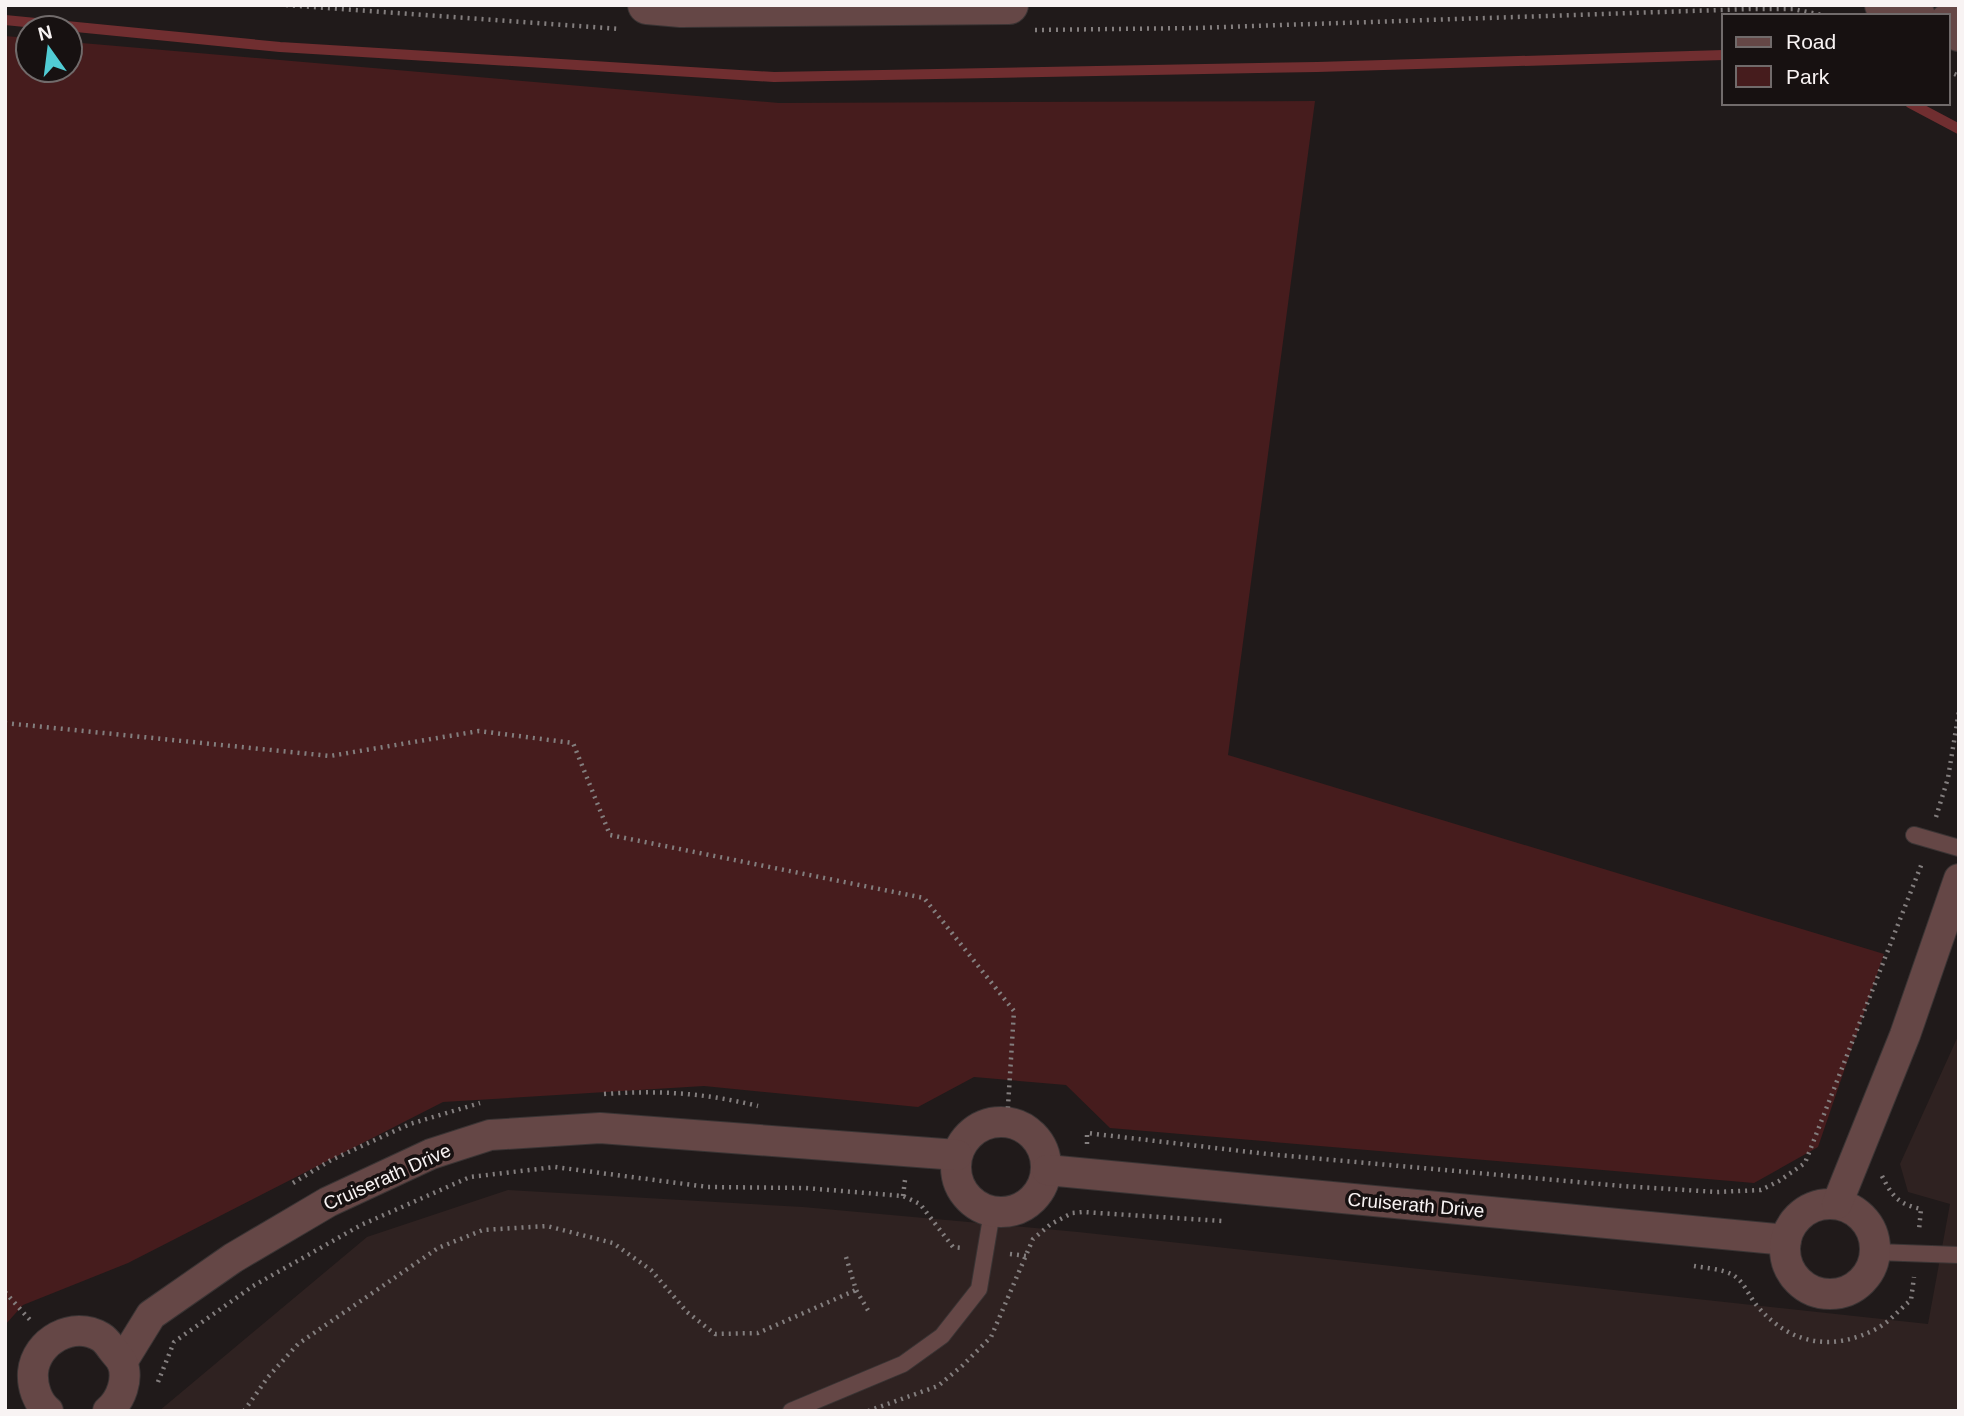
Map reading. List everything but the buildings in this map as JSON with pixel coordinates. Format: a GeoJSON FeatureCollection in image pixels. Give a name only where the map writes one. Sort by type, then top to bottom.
{"type":"FeatureCollection","features":[{"type":"Feature","properties":{"kind":"street"},"geometry":{"type":"LineString","coordinates":[[1884,5],[1910,14]]}},
{"type":"Feature","properties":{"kind":"street"},"geometry":{"type":"LineString","coordinates":[[638,17],[681,8],[1019,18]]}},
{"type":"Feature","properties":{"kind":"street"},"geometry":{"type":"LineString","coordinates":[[1837,1204],[1905,1035],[1959,879]]}},
{"type":"Feature","properties":{"kind":"street"},"geometry":{"type":"LineString","coordinates":[[1007,1122],[1032,1134],[1046,1157],[1047,1170],[1043,1185],[1035,1198],[1023,1208],[992,1212],[978,1206],[967,1197],[959,1185],[957,1155],[971,1133],[982,1126],[1007,1122]]}},
{"type":"Feature","properties":{"kind":"street","name":"Cruiserath Drive"},"geometry":{"type":"LineString","coordinates":[[122,1362],[148,1320],[233,1258],[328,1202],[431,1154],[490,1135],[600,1128],[957,1155]]}},
{"type":"Feature","properties":{"kind":"street","name":"Cruiserath Drive"},"geometry":{"type":"LineString","coordinates":[[1047,1170],[1786,1240]]}},
{"type":"Feature","properties":{"kind":"street"},"geometry":{"type":"LineString","coordinates":[[1837,1204],[1861,1215],[1870,1226],[1875,1238],[1873,1266],[1865,1279],[1853,1289],[1839,1294],[1810,1290],[1798,1281],[1789,1269],[1785,1255],[1786,1240],[1791,1227],[1810,1208],[1837,1204]]}},
{"type":"Feature","properties":{"kind":"street"},"geometry":{"type":"LineString","coordinates":[[36,1405],[33,1372],[40,1352],[50,1341],[62,1334],[148,1320]]}},
{"type":"Feature","properties":{"kind":"street"},"geometry":{"type":"LineString","coordinates":[[79,1331],[104,1338],[122,1362],[122,1393],[108,1411]]}},
{"type":"Feature","properties":{"kind":"lane"},"geometry":{"type":"LineString","coordinates":[[1914,835],[1959,848]]}},
{"type":"Feature","properties":{"kind":"lane"},"geometry":{"type":"LineString","coordinates":[[791,1411],[903,1364],[942,1336],[979,1289],[992,1212]]}},
{"type":"Feature","properties":{"kind":"lane"},"geometry":{"type":"LineString","coordinates":[[1876,1252],[1959,1255]]}},
{"type":"Feature","properties":{"kind":"path"},"geometry":{"type":"LineString","coordinates":[[286,5],[638,17]]}},
{"type":"Feature","properties":{"kind":"path"},"geometry":{"type":"LineString","coordinates":[[1019,18],[1208,27],[1749,9],[1793,9],[1817,14]]}},
{"type":"Feature","properties":{"kind":"path"},"geometry":{"type":"LineString","coordinates":[[1936,814],[1948,778],[1959,711]]}},
{"type":"Feature","properties":{"kind":"path"},"geometry":{"type":"LineString","coordinates":[[5,723],[330,756],[479,731],[573,743],[610,835],[923,898],[1014,1011],[1007,1122]]}},
{"type":"Feature","properties":{"kind":"path"},"geometry":{"type":"LineString","coordinates":[[1087,1133],[1267,1154],[1622,1186],[1717,1192],[1761,1191],[1805,1163],[1921,866]]}},
{"type":"Feature","properties":{"kind":"path"},"geometry":{"type":"LineString","coordinates":[[156,1390],[174,1342],[253,1286],[361,1225],[470,1177],[555,1167],[708,1187],[805,1188],[903,1196],[920,1205],[953,1247]]}},
{"type":"Feature","properties":{"kind":"path"},"geometry":{"type":"LineString","coordinates":[[868,1411],[938,1386],[972,1356],[990,1337],[1033,1239],[1051,1224],[1072,1213],[1083,1212],[1222,1221]]}},
{"type":"Feature","properties":{"kind":"path"},"geometry":{"type":"LineString","coordinates":[[244,1411],[268,1377],[298,1344],[438,1248],[483,1230],[547,1226],[613,1243],[651,1270],[687,1312],[715,1334],[758,1333],[856,1290]]}},
{"type":"Feature","properties":{"kind":"path"},"geometry":{"type":"LineString","coordinates":[[846,1257],[856,1290],[869,1312]]}},
{"type":"Feature","properties":{"kind":"path"},"geometry":{"type":"LineString","coordinates":[[1691,1265],[1731,1274],[1782,1331],[1814,1342],[1846,1341],[1880,1327],[1911,1300]]}},
{"type":"Feature","properties":{"kind":"shaded area"},"geometry":{"type":"Polygon","coordinates":[[[1959,1034],[1959,1411],[159,1411],[367,1237],[508,1190],[803,1207],[1078,1232],[1928,1324],[1950,1204],[1908,1192],[1900,1164],[1959,1034]]]}},
{"type":"Feature","properties":{"kind":"green space"},"geometry":{"type":"Polygon","coordinates":[[[5,36],[14,37],[14,84],[84,84],[84,43],[779,103],[1315,101],[1228,755],[1884,954],[1818,1147],[1754,1183],[1110,1128],[1066,1085],[974,1077],[918,1107],[704,1086],[443,1102],[128,1263],[23,1305],[5,1325],[5,36]]]}},
{"type":"Feature","properties":{"kind":"waterway"},"geometry":{"type":"LineString","coordinates":[[5,20],[280,47],[774,77],[1317,67],[1722,55]]}},
{"type":"Feature","properties":{"kind":"waterway"},"geometry":{"type":"LineString","coordinates":[[1914,105],[1959,129]]}}]}
